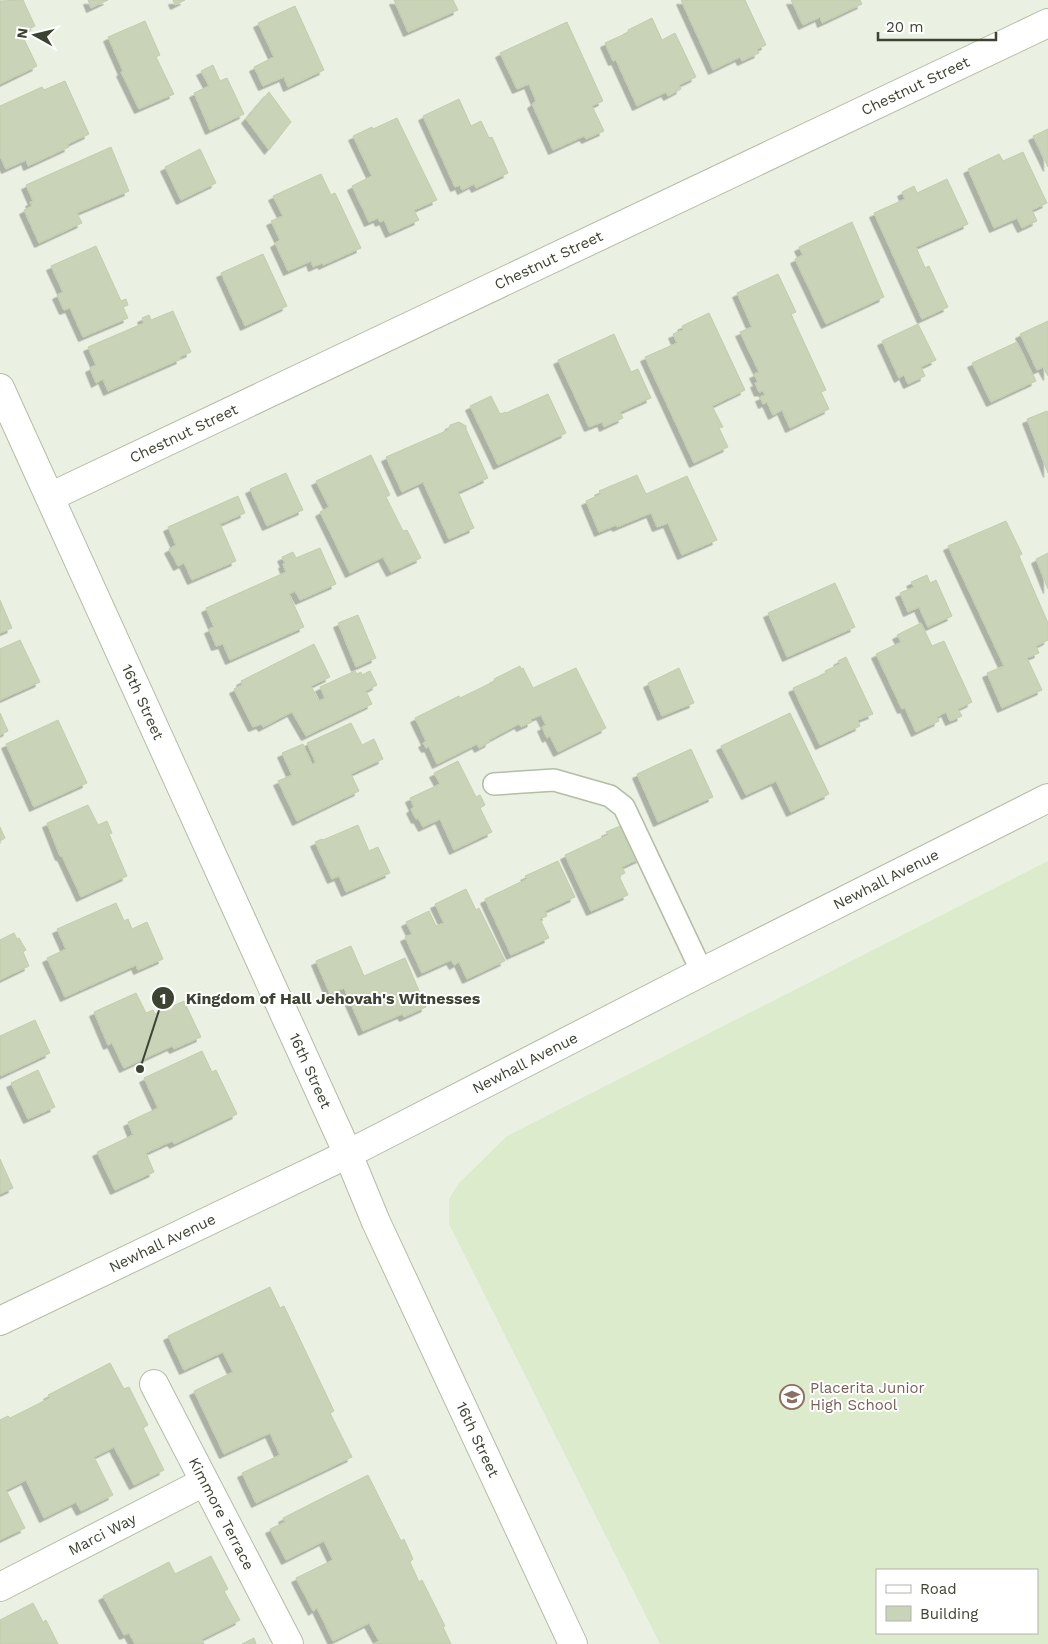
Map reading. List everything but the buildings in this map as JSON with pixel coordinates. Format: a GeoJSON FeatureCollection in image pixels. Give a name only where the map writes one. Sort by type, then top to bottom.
{"type":"FeatureCollection","features":[{"type":"Feature","properties":{"kind":"street","name":"Chestnut Street"},"geometry":{"type":"LineString","coordinates":[[50,497],[1048,23]]}},
{"type":"Feature","properties":{"kind":"street","name":"16th Street"},"geometry":{"type":"LineString","coordinates":[[0,388],[348,1154],[376,1222],[573,1644]]}},
{"type":"Feature","properties":{"kind":"street","name":"Newhall Avenue"},"geometry":{"type":"LineString","coordinates":[[0,1322],[348,1154],[702,972],[1048,798]]}},
{"type":"Feature","properties":{"kind":"street","name":"Kimmore Terrace"},"geometry":{"type":"LineString","coordinates":[[154,1384],[289,1644]]}},
{"type":"Feature","properties":{"kind":"street","name":"Marci Way"},"geometry":{"type":"LineString","coordinates":[[0,1587],[204,1482]]}},
{"type":"Feature","properties":{"kind":"lane"},"geometry":{"type":"LineString","coordinates":[[494,784],[554,780],[610,796],[624,807],[702,972]]}},
{"type":"Feature","properties":{"kind":"shaded area","name":"Placerita Junior High School"},"geometry":{"type":"Polygon","coordinates":[[[1048,861],[1048,1644],[660,1644],[449,1224],[449,1199],[458,1184],[507,1136],[1048,861]]]}},
{"type":"Feature","properties":{"kind":"place","name":"Kingdom of Hall Jehovah's Witnesses"},"geometry":{"type":"Point","coordinates":[140,1069]}},
{"type":"Feature","properties":{"kind":"place","name":"Placerita Junior High School"},"geometry":{"type":"Point","coordinates":[792,1397]}}]}
